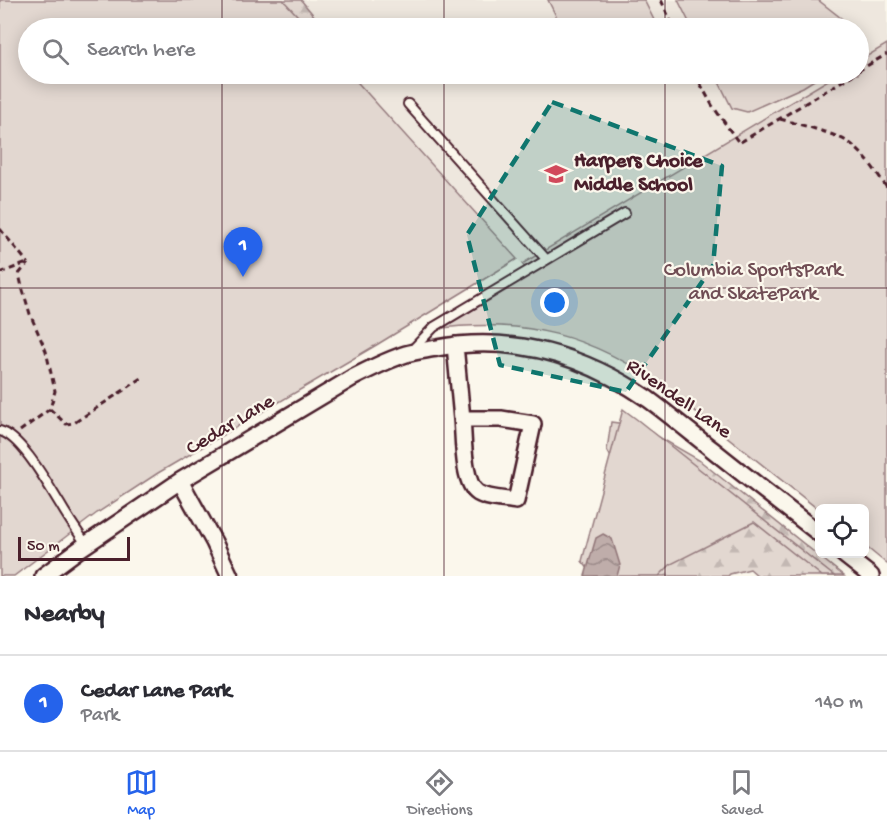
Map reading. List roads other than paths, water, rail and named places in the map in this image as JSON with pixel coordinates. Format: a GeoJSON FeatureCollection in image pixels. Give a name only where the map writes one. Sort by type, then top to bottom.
{"type":"FeatureCollection","features":[{"type":"Feature","properties":{"kind":"street","name":"Rivendell Lane"},"geometry":{"type":"LineString","coordinates":[[455,345],[503,344],[546,351],[573,360],[614,379],[648,399],[815,531]]}},
{"type":"Feature","properties":{"kind":"street","name":"Cedar Lane"},"geometry":{"type":"LineString","coordinates":[[44,576],[86,544],[180,481],[352,378],[380,364],[408,354],[455,345]]}},
{"type":"Feature","properties":{"kind":"street"},"geometry":{"type":"LineString","coordinates":[[455,345],[467,474],[473,489],[480,495],[516,501],[533,424],[501,418],[462,419]]}},
{"type":"Feature","properties":{"kind":"street"},"geometry":{"type":"LineString","coordinates":[[180,481],[230,576]]}},
{"type":"Feature","properties":{"kind":"street"},"geometry":{"type":"LineString","coordinates":[[848,558],[872,576]]}},
{"type":"Feature","properties":{"kind":"lane"},"geometry":{"type":"LineString","coordinates":[[408,104],[546,259]]}},
{"type":"Feature","properties":{"kind":"lane"},"geometry":{"type":"LineString","coordinates":[[408,354],[434,327],[625,213]]}},
{"type":"Feature","properties":{"kind":"lane"},"geometry":{"type":"LineString","coordinates":[[0,431],[22,448],[38,467],[86,544]]}},
{"type":"Feature","properties":{"kind":"water"},"geometry":{"type":"Polygon","coordinates":[[[603,534],[612,539],[620,565],[617,576],[585,576],[596,538],[603,534]]]}},
{"type":"Feature","properties":{"kind":"place","name":"Harpers Choice Middle School"},"geometry":{"type":"Point","coordinates":[556,174]}},
{"type":"Feature","properties":{"kind":"place","name":"Cedar Lane Park"},"geometry":{"type":"Point","coordinates":[243,277]}},
{"type":"Feature","properties":{"kind":"park label","name":"Columbia SportsPark and SkatePark"},"geometry":{"type":"Point","coordinates":[753,283]}}]}
